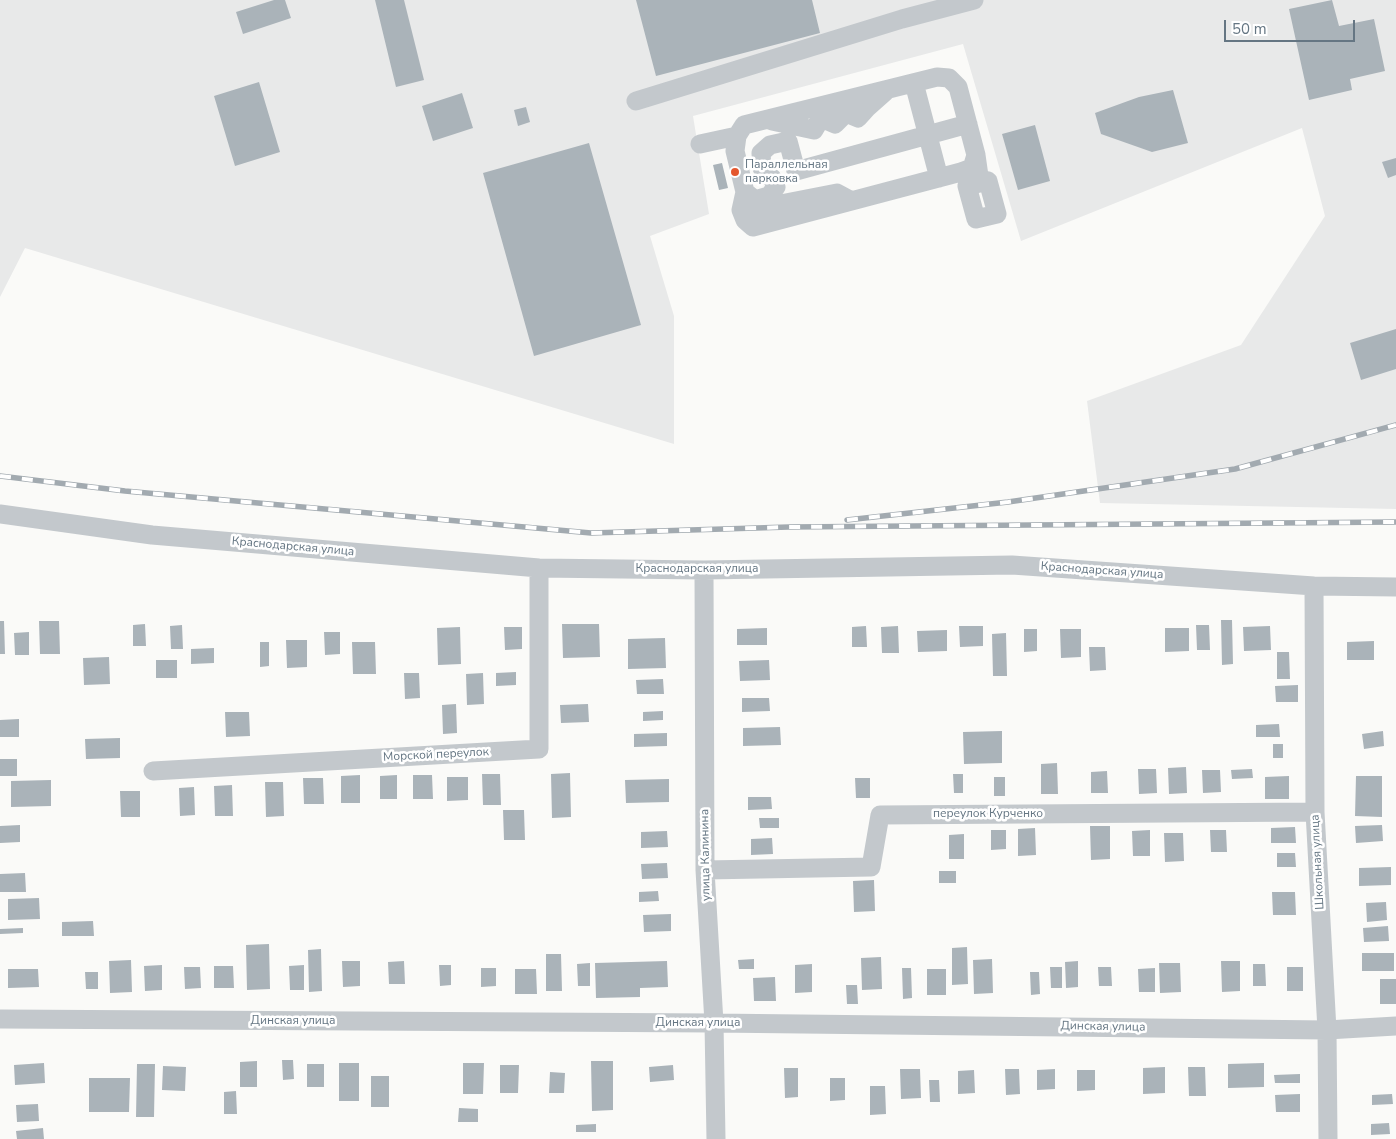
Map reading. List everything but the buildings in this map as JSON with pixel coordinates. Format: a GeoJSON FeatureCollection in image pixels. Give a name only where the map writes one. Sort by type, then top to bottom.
{"type":"FeatureCollection","features":[{"type":"Feature","properties":{"kind":"street"},"geometry":{"type":"LineString","coordinates":[[636,101],[902,19],[974,0]]}},
{"type":"Feature","properties":{"kind":"street"},"geometry":{"type":"LineString","coordinates":[[937,77],[950,78],[958,87],[976,154],[971,180],[939,178],[753,227],[745,220],[735,151],[736,136],[744,125],[914,83],[937,77]]}},
{"type":"Feature","properties":{"kind":"street"},"geometry":{"type":"LineString","coordinates":[[914,83],[939,178]]}},
{"type":"Feature","properties":{"kind":"street"},"geometry":{"type":"LineString","coordinates":[[743,201],[769,196],[776,187],[772,178],[762,168],[761,153],[770,145],[788,141],[796,170],[968,124]]}},
{"type":"Feature","properties":{"kind":"street"},"geometry":{"type":"LineString","coordinates":[[700,144],[736,136]]}},
{"type":"Feature","properties":{"kind":"street"},"geometry":{"type":"LineString","coordinates":[[743,201],[783,204],[836,193],[853,202]]}},
{"type":"Feature","properties":{"kind":"street","name":"Краснодарская улица"},"geometry":{"type":"LineString","coordinates":[[0,514],[152,535],[539,568],[704,570],[1012,565],[1314,586],[1396,586]]}},
{"type":"Feature","properties":{"kind":"street","name":"Морской переулок"},"geometry":{"type":"LineString","coordinates":[[153,771],[539,749],[539,568]]}},
{"type":"Feature","properties":{"kind":"street","name":"улица Калинина"},"geometry":{"type":"LineString","coordinates":[[704,570],[705,870],[714,1023],[716,1139]]}},
{"type":"Feature","properties":{"kind":"street","name":"Школьная улица"},"geometry":{"type":"LineString","coordinates":[[1314,586],[1315,812],[1327,1030],[1328,1139]]}},
{"type":"Feature","properties":{"kind":"street","name":"переулок Курченко"},"geometry":{"type":"LineString","coordinates":[[705,870],[871,867],[880,814],[1315,812]]}},
{"type":"Feature","properties":{"kind":"street","name":"Динская улица"},"geometry":{"type":"LineString","coordinates":[[0,1019],[714,1023],[1327,1030],[1396,1026]]}},
{"type":"Feature","properties":{"kind":"shaded area"},"geometry":{"type":"Polygon","coordinates":[[[0,0],[1396,0],[1396,509],[1100,503],[1087,401],[1241,345],[1325,216],[1302,128],[1021,241],[963,44],[693,116],[709,214],[650,236],[674,316],[674,444],[25,248],[0,297],[0,0]]]}},
{"type":"Feature","properties":{"kind":"railway"},"geometry":{"type":"LineString","coordinates":[[847,520],[1008,502],[1235,469],[1396,425]]}},
{"type":"Feature","properties":{"kind":"railway"},"geometry":{"type":"LineString","coordinates":[[0,476],[125,491],[591,533],[789,527],[1396,522]]}},
{"type":"Feature","properties":{"kind":"place","name":"Параллельная парковка"},"geometry":{"type":"Point","coordinates":[735,172]}}]}
